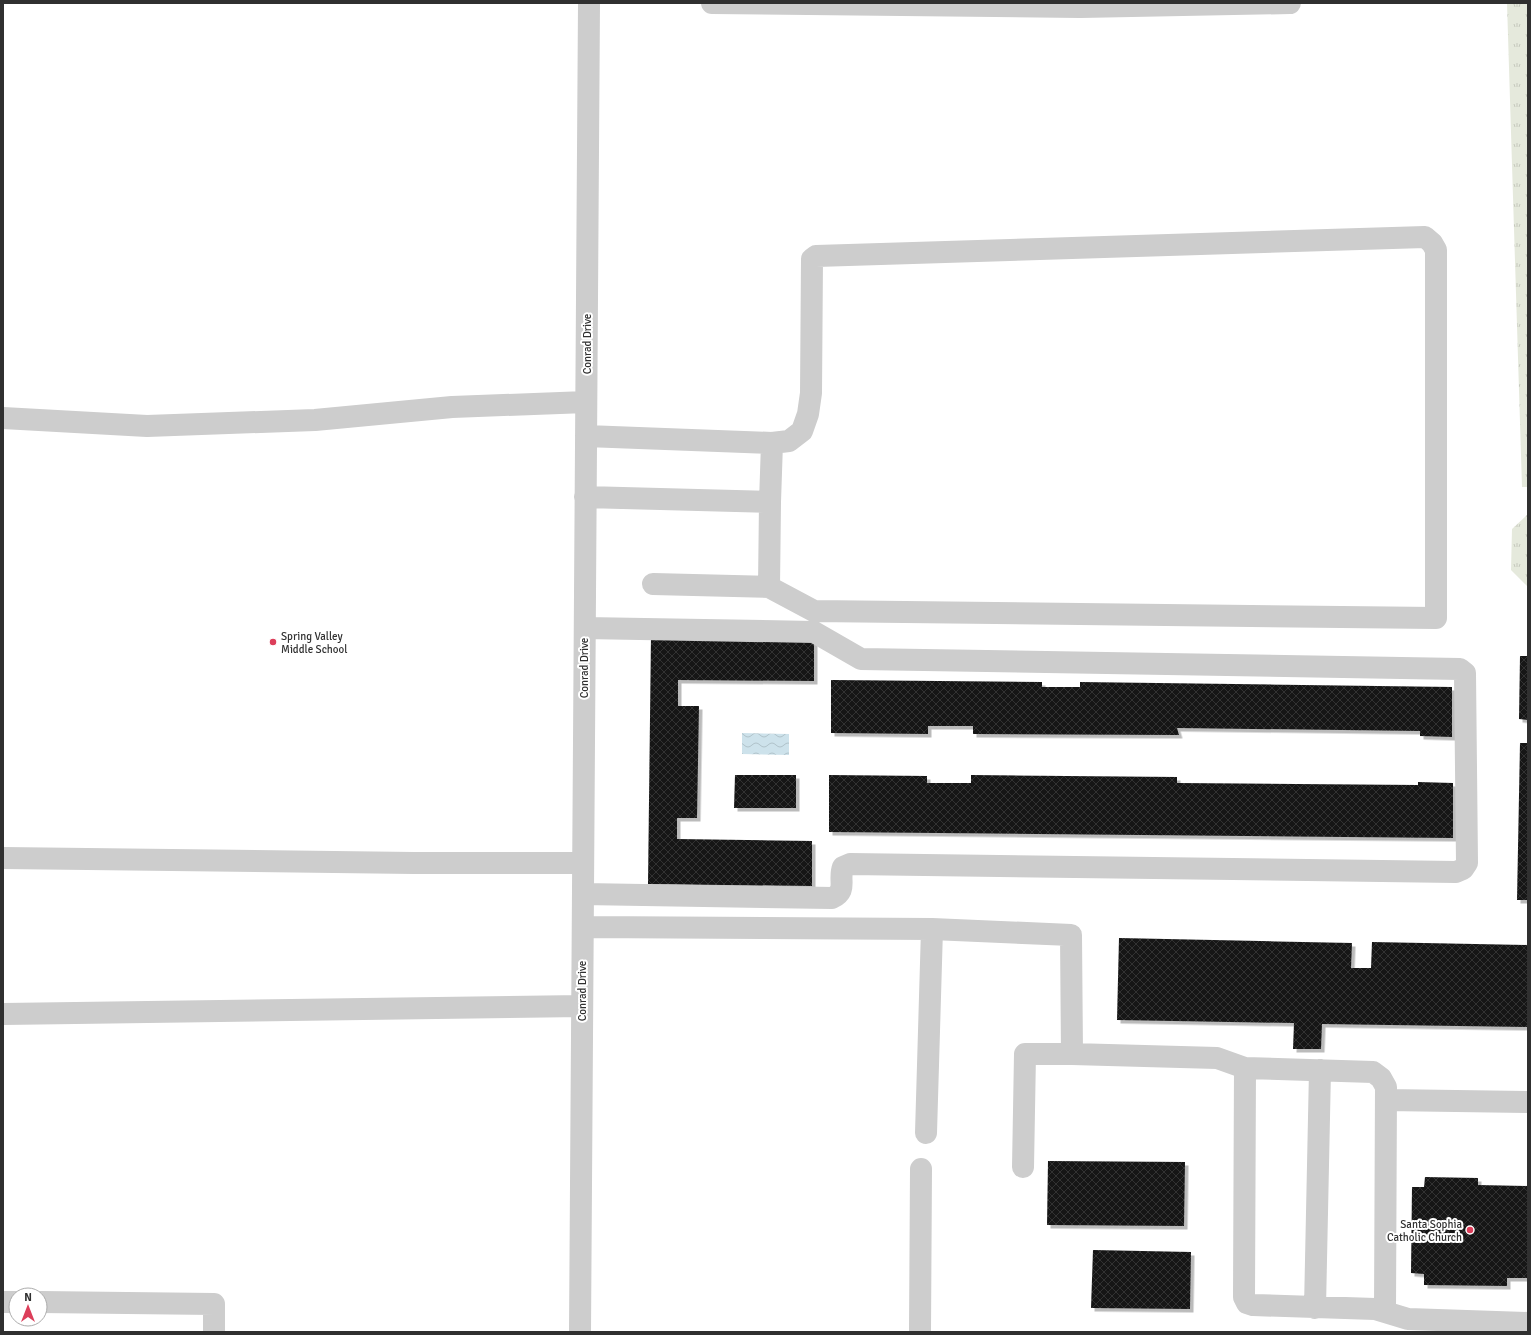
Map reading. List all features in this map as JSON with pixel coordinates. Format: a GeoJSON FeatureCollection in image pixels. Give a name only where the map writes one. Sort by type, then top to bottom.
{"type":"FeatureCollection","features":[{"type":"Feature","properties":{"kind":"street","name":"Conrad Drive"},"geometry":{"type":"LineString","coordinates":[[580,1332],[589,3]]}},
{"type":"Feature","properties":{"kind":"street"},"geometry":{"type":"LineString","coordinates":[[712,3],[1080,5],[1290,3]]}},
{"type":"Feature","properties":{"kind":"street"},"geometry":{"type":"LineString","coordinates":[[586,436],[772,443],[790,441],[802,431],[808,414],[811,393],[812,259],[816,256],[1425,237],[1432,243],[1436,250],[1436,618],[814,611],[769,587],[653,584]]}},
{"type":"Feature","properties":{"kind":"street"},"geometry":{"type":"LineString","coordinates":[[3,418],[147,426],[315,420],[452,407],[586,402]]}},
{"type":"Feature","properties":{"kind":"street"},"geometry":{"type":"LineString","coordinates":[[769,587],[772,443]]}},
{"type":"Feature","properties":{"kind":"street"},"geometry":{"type":"LineString","coordinates":[[586,497],[770,502]]}},
{"type":"Feature","properties":{"kind":"street"},"geometry":{"type":"LineString","coordinates":[[583,894],[832,898],[838,895],[841,890],[841,871],[843,867],[850,864],[1456,872],[1463,869],[1467,863],[1465,673],[1460,669],[861,659],[814,632],[585,628]]}},
{"type":"Feature","properties":{"kind":"street"},"geometry":{"type":"LineString","coordinates":[[3,858],[414,863],[583,863]]}},
{"type":"Feature","properties":{"kind":"street"},"geometry":{"type":"LineString","coordinates":[[583,927],[932,929],[1071,935],[1072,1054]]}},
{"type":"Feature","properties":{"kind":"street"},"geometry":{"type":"LineString","coordinates":[[926,1133],[932,929]]}},
{"type":"Feature","properties":{"kind":"street"},"geometry":{"type":"LineString","coordinates":[[3,1014],[582,1006]]}},
{"type":"Feature","properties":{"kind":"street"},"geometry":{"type":"LineString","coordinates":[[1023,1167],[1025,1054],[1217,1058],[1245,1068],[1373,1072],[1381,1078],[1386,1087],[1385,1311]]}},
{"type":"Feature","properties":{"kind":"street"},"geometry":{"type":"LineString","coordinates":[[1245,1068],[1244,1297],[1247,1303],[1253,1305],[1375,1310],[1385,1311],[1408,1319],[1528,1323]]}},
{"type":"Feature","properties":{"kind":"street"},"geometry":{"type":"LineString","coordinates":[[1315,1308],[1320,1070]]}},
{"type":"Feature","properties":{"kind":"street"},"geometry":{"type":"LineString","coordinates":[[1386,1100],[1528,1102]]}},
{"type":"Feature","properties":{"kind":"street"},"geometry":{"type":"LineString","coordinates":[[920,1332],[921,1169]]}},
{"type":"Feature","properties":{"kind":"street"},"geometry":{"type":"LineString","coordinates":[[48,1302],[214,1304],[214,1332]]}},
{"type":"Feature","properties":{"kind":"green space"},"geometry":{"type":"Polygon","coordinates":[[[1507,3],[1528,3],[1528,487],[1522,487],[1507,3]]]}},
{"type":"Feature","properties":{"kind":"green space"},"geometry":{"type":"Polygon","coordinates":[[[1528,514],[1528,587],[1511,570],[1512,529],[1528,514]]]}},
{"type":"Feature","properties":{"kind":"water"},"geometry":{"type":"Polygon","coordinates":[[[742,733],[789,734],[789,755],[742,754],[742,733]]]}},
{"type":"Feature","properties":{"kind":"building"},"geometry":{"type":"Polygon","coordinates":[[[651,636],[814,638],[814,681],[678,680],[678,706],[699,706],[697,818],[677,818],[677,839],[812,841],[812,886],[648,884],[651,636]]]}},
{"type":"Feature","properties":{"kind":"building"},"geometry":{"type":"Polygon","coordinates":[[[1520,656],[1528,656],[1528,720],[1519,719],[1520,656]]]}},
{"type":"Feature","properties":{"kind":"building"},"geometry":{"type":"Polygon","coordinates":[[[831,680],[1042,682],[1042,687],[1080,687],[1080,682],[1452,687],[1452,737],[1420,736],[1420,731],[1177,728],[1179,735],[973,734],[973,726],[928,726],[928,734],[831,733],[831,680]]]}},
{"type":"Feature","properties":{"kind":"building"},"geometry":{"type":"Polygon","coordinates":[[[1520,743],[1528,743],[1528,900],[1517,900],[1520,743]]]}},
{"type":"Feature","properties":{"kind":"building"},"geometry":{"type":"Polygon","coordinates":[[[735,775],[796,775],[796,808],[734,808],[735,775]]]}},
{"type":"Feature","properties":{"kind":"building"},"geometry":{"type":"Polygon","coordinates":[[[829,775],[927,776],[927,783],[971,783],[971,775],[1177,777],[1177,783],[1418,785],[1418,782],[1453,783],[1453,838],[829,832],[829,775]]]}},
{"type":"Feature","properties":{"kind":"building"},"geometry":{"type":"Polygon","coordinates":[[[1119,938],[1352,943],[1351,968],[1371,968],[1372,942],[1528,945],[1528,1027],[1322,1024],[1321,1049],[1293,1049],[1294,1023],[1117,1020],[1119,938]]]}},
{"type":"Feature","properties":{"kind":"building"},"geometry":{"type":"Polygon","coordinates":[[[1048,1161],[1185,1162],[1184,1226],[1047,1225],[1048,1161]]]}},
{"type":"Feature","properties":{"kind":"building","name":"Santa Sophia Catholic Church"},"geometry":{"type":"Polygon","coordinates":[[[1425,1177],[1478,1178],[1478,1185],[1528,1186],[1528,1278],[1507,1278],[1507,1286],[1424,1285],[1424,1274],[1411,1273],[1412,1187],[1424,1187],[1425,1177]]]}},
{"type":"Feature","properties":{"kind":"building"},"geometry":{"type":"Polygon","coordinates":[[[1093,1250],[1191,1252],[1190,1309],[1091,1308],[1093,1250]]]}},
{"type":"Feature","properties":{"kind":"place","name":"Spring Valley Middle School"},"geometry":{"type":"Point","coordinates":[273,642]}},
{"type":"Feature","properties":{"kind":"place","name":"Santa Sophia Catholic Church"},"geometry":{"type":"Point","coordinates":[1470,1230]}}]}
